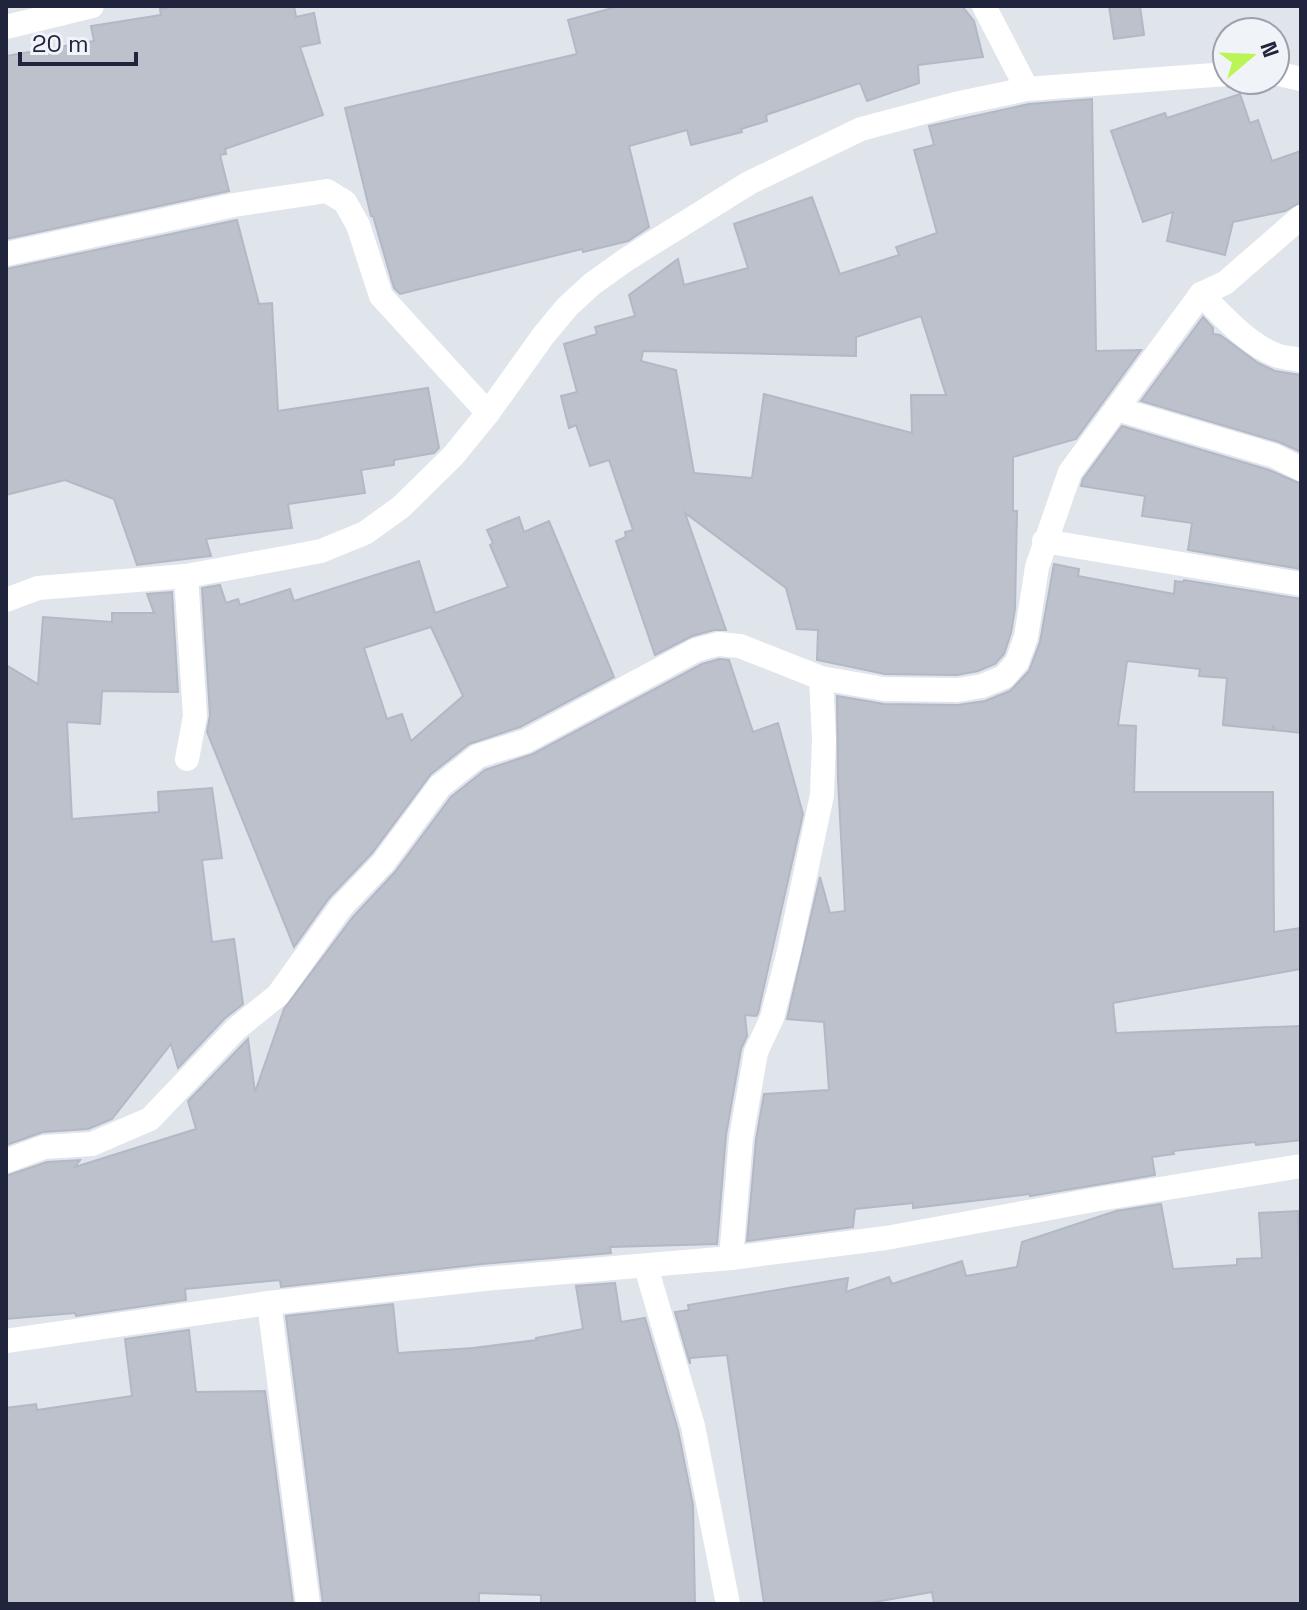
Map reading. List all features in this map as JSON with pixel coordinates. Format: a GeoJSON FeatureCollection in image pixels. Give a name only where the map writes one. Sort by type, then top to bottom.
{"type":"FeatureCollection","features":[{"type":"Feature","properties":{"kind":"street"},"geometry":{"type":"LineString","coordinates":[[6,27],[92,6]]}},
{"type":"Feature","properties":{"kind":"street"},"geometry":{"type":"LineString","coordinates":[[984,6],[1027,89]]}},
{"type":"Feature","properties":{"kind":"street"},"geometry":{"type":"LineString","coordinates":[[6,600],[38,588],[186,576],[321,551],[365,533],[425,485],[488,413],[567,307],[627,259],[692,217],[762,176],[861,129],[1027,89],[1211,75]]}},
{"type":"Feature","properties":{"kind":"street"},"geometry":{"type":"LineString","coordinates":[[6,254],[234,205],[327,191],[345,202],[358,225],[381,296],[488,413]]}},
{"type":"Feature","properties":{"kind":"street"},"geometry":{"type":"LineString","coordinates":[[6,1161],[44,1147],[92,1144],[150,1119],[236,1029],[278,995],[341,907],[383,863],[440,786],[478,756],[526,741],[696,650],[718,644],[740,646],[821,678],[884,689],[937,690],[982,686],[1004,677],[1017,662],[1026,637],[1037,567],[1070,472],[1201,294],[1225,283],[1301,217]]}},
{"type":"Feature","properties":{"kind":"street"},"geometry":{"type":"LineString","coordinates":[[1201,294],[1228,322],[1259,345],[1275,355],[1301,360]]}},
{"type":"Feature","properties":{"kind":"street"},"geometry":{"type":"LineString","coordinates":[[1117,409],[1275,456],[1301,469]]}},
{"type":"Feature","properties":{"kind":"street"},"geometry":{"type":"LineString","coordinates":[[1044,541],[1301,584]]}},
{"type":"Feature","properties":{"kind":"street"},"geometry":{"type":"LineString","coordinates":[[186,576],[195,716],[187,759]]}},
{"type":"Feature","properties":{"kind":"street"},"geometry":{"type":"LineString","coordinates":[[731,1258],[741,1138],[756,1052],[772,1018],[822,795],[824,739],[821,678]]}},
{"type":"Feature","properties":{"kind":"street"},"geometry":{"type":"LineString","coordinates":[[6,1341],[269,1303],[484,1279],[646,1267],[886,1238],[1301,1166]]}},
{"type":"Feature","properties":{"kind":"street"},"geometry":{"type":"LineString","coordinates":[[646,1267],[693,1426],[728,1604]]}},
{"type":"Feature","properties":{"kind":"street"},"geometry":{"type":"LineString","coordinates":[[269,1303],[308,1604]]}},
{"type":"Feature","properties":{"kind":"building"},"geometry":{"type":"Polygon","coordinates":[[[178,6],[294,6],[296,17],[314,13],[320,43],[300,47],[323,115],[225,149],[226,154],[220,155],[229,191],[6,239],[6,56],[94,41],[91,26],[161,15],[160,9],[178,6]]]}},
{"type":"Feature","properties":{"kind":"building"},"geometry":{"type":"Polygon","coordinates":[[[620,6],[962,6],[974,21],[983,57],[918,65],[919,83],[867,101],[860,83],[766,115],[767,121],[741,129],[742,132],[691,145],[687,130],[629,146],[649,227],[628,241],[583,252],[582,249],[400,294],[394,288],[371,216],[345,108],[577,54],[568,20],[620,6]]]}},
{"type":"Feature","properties":{"kind":"building"},"geometry":{"type":"Polygon","coordinates":[[[1109,6],[1140,6],[1144,35],[1114,39],[1109,6]]]}},
{"type":"Feature","properties":{"kind":"building"},"geometry":{"type":"Polygon","coordinates":[[[1241,96],[1250,123],[1258,120],[1272,161],[1301,151],[1301,202],[1285,211],[1233,222],[1225,255],[1167,241],[1173,212],[1143,222],[1111,131],[1165,113],[1167,118],[1241,96]]]}},
{"type":"Feature","properties":{"kind":"building"},"geometry":{"type":"Polygon","coordinates":[[[1092,99],[1096,351],[1141,350],[1076,439],[1013,457],[1013,511],[1017,511],[1015,609],[1004,654],[995,664],[957,675],[885,674],[817,660],[818,630],[797,629],[786,588],[685,513],[726,630],[692,636],[655,655],[616,541],[626,537],[625,532],[633,530],[609,460],[590,466],[576,425],[569,428],[561,396],[577,392],[564,344],[597,334],[595,327],[635,316],[629,295],[678,259],[684,285],[748,268],[734,224],[812,197],[840,274],[899,255],[896,247],[937,233],[914,150],[934,145],[929,126],[1029,104],[1092,99]],[[921,316],[856,337],[856,356],[643,351],[641,361],[676,370],[694,473],[752,478],[764,394],[912,433],[911,395],[946,395],[921,316]]]}},
{"type":"Feature","properties":{"kind":"building"},"geometry":{"type":"Polygon","coordinates":[[[237,220],[259,304],[272,303],[278,411],[428,388],[439,448],[434,453],[394,460],[394,465],[361,470],[365,493],[288,504],[292,528],[206,539],[211,556],[137,565],[114,499],[65,480],[6,495],[6,269],[237,220]]]}},
{"type":"Feature","properties":{"kind":"building"},"geometry":{"type":"Polygon","coordinates":[[[1203,317],[1213,328],[1213,334],[1220,335],[1258,363],[1275,371],[1301,375],[1301,452],[1279,442],[1141,401],[1203,317]]]}},
{"type":"Feature","properties":{"kind":"building"},"geometry":{"type":"Polygon","coordinates":[[[1122,426],[1269,470],[1301,484],[1301,569],[1188,550],[1192,523],[1142,516],[1145,496],[1081,486],[1122,426]]]}},
{"type":"Feature","properties":{"kind":"building"},"geometry":{"type":"Polygon","coordinates":[[[519,517],[524,532],[549,521],[614,677],[520,727],[469,744],[431,774],[372,853],[329,898],[294,947],[207,732],[210,715],[202,588],[220,585],[226,603],[238,599],[240,605],[290,589],[294,601],[419,561],[435,613],[508,587],[487,530],[519,517]],[[431,627],[364,648],[387,719],[402,714],[411,741],[463,696],[431,627]]]}},
{"type":"Feature","properties":{"kind":"building"},"geometry":{"type":"Polygon","coordinates":[[[1054,564],[1079,569],[1078,576],[1174,594],[1175,581],[1184,580],[1301,599],[1301,733],[1275,730],[1273,725],[1273,730],[1223,725],[1227,678],[1199,676],[1200,669],[1127,661],[1118,725],[1136,726],[1134,792],[1273,792],[1274,932],[1301,928],[1301,969],[1113,1003],[1116,1033],[1301,1026],[1301,1140],[1173,1151],[1174,1154],[1152,1157],[1155,1175],[1030,1196],[913,1208],[913,1203],[855,1209],[853,1227],[747,1241],[756,1140],[764,1094],[829,1090],[824,1022],[787,1019],[820,877],[830,913],[845,911],[837,696],[884,704],[958,705],[985,701],[1010,691],[1029,671],[1040,642],[1054,564]]]}},
{"type":"Feature","properties":{"kind":"building"},"geometry":{"type":"Polygon","coordinates":[[[172,592],[178,692],[102,691],[100,724],[67,722],[72,819],[159,812],[158,792],[212,788],[222,858],[202,860],[212,942],[234,939],[243,1004],[225,1018],[178,1068],[171,1044],[112,1119],[88,1129],[43,1132],[6,1145],[6,665],[38,684],[43,617],[112,622],[112,613],[154,613],[147,594],[172,592]]]}},
{"type":"Feature","properties":{"kind":"building"},"geometry":{"type":"Polygon","coordinates":[[[719,659],[729,660],[753,732],[778,723],[803,814],[758,1013],[756,1016],[745,1015],[747,1036],[741,1049],[726,1135],[717,1244],[610,1247],[611,1253],[281,1287],[280,1280],[185,1289],[186,1300],[76,1316],[75,1313],[6,1319],[6,1176],[47,1162],[80,1160],[75,1167],[196,1129],[188,1101],[248,1039],[255,1092],[284,1009],[353,917],[395,872],[451,797],[485,770],[533,754],[702,664],[719,659]]]}},
{"type":"Feature","properties":{"kind":"building"},"geometry":{"type":"Polygon","coordinates":[[[1161,1204],[1173,1269],[1237,1265],[1237,1259],[1262,1258],[1259,1213],[1298,1211],[1301,1276],[1301,1604],[934,1604],[932,1592],[864,1604],[764,1604],[727,1355],[690,1358],[690,1364],[675,1312],[689,1310],[688,1305],[848,1278],[846,1292],[889,1277],[892,1284],[962,1261],[966,1276],[1017,1267],[1022,1242],[1116,1211],[1161,1204]]]}},
{"type":"Feature","properties":{"kind":"building"},"geometry":{"type":"Polygon","coordinates":[[[615,1283],[621,1322],[645,1318],[678,1430],[693,1505],[695,1604],[541,1604],[541,1595],[479,1593],[479,1604],[323,1604],[286,1316],[393,1304],[398,1353],[473,1348],[537,1340],[583,1329],[576,1286],[615,1283]]]}},
{"type":"Feature","properties":{"kind":"building"},"geometry":{"type":"Polygon","coordinates":[[[189,1330],[196,1392],[265,1391],[293,1604],[6,1604],[6,1408],[36,1404],[37,1410],[132,1396],[125,1339],[189,1330]]]}}]}
